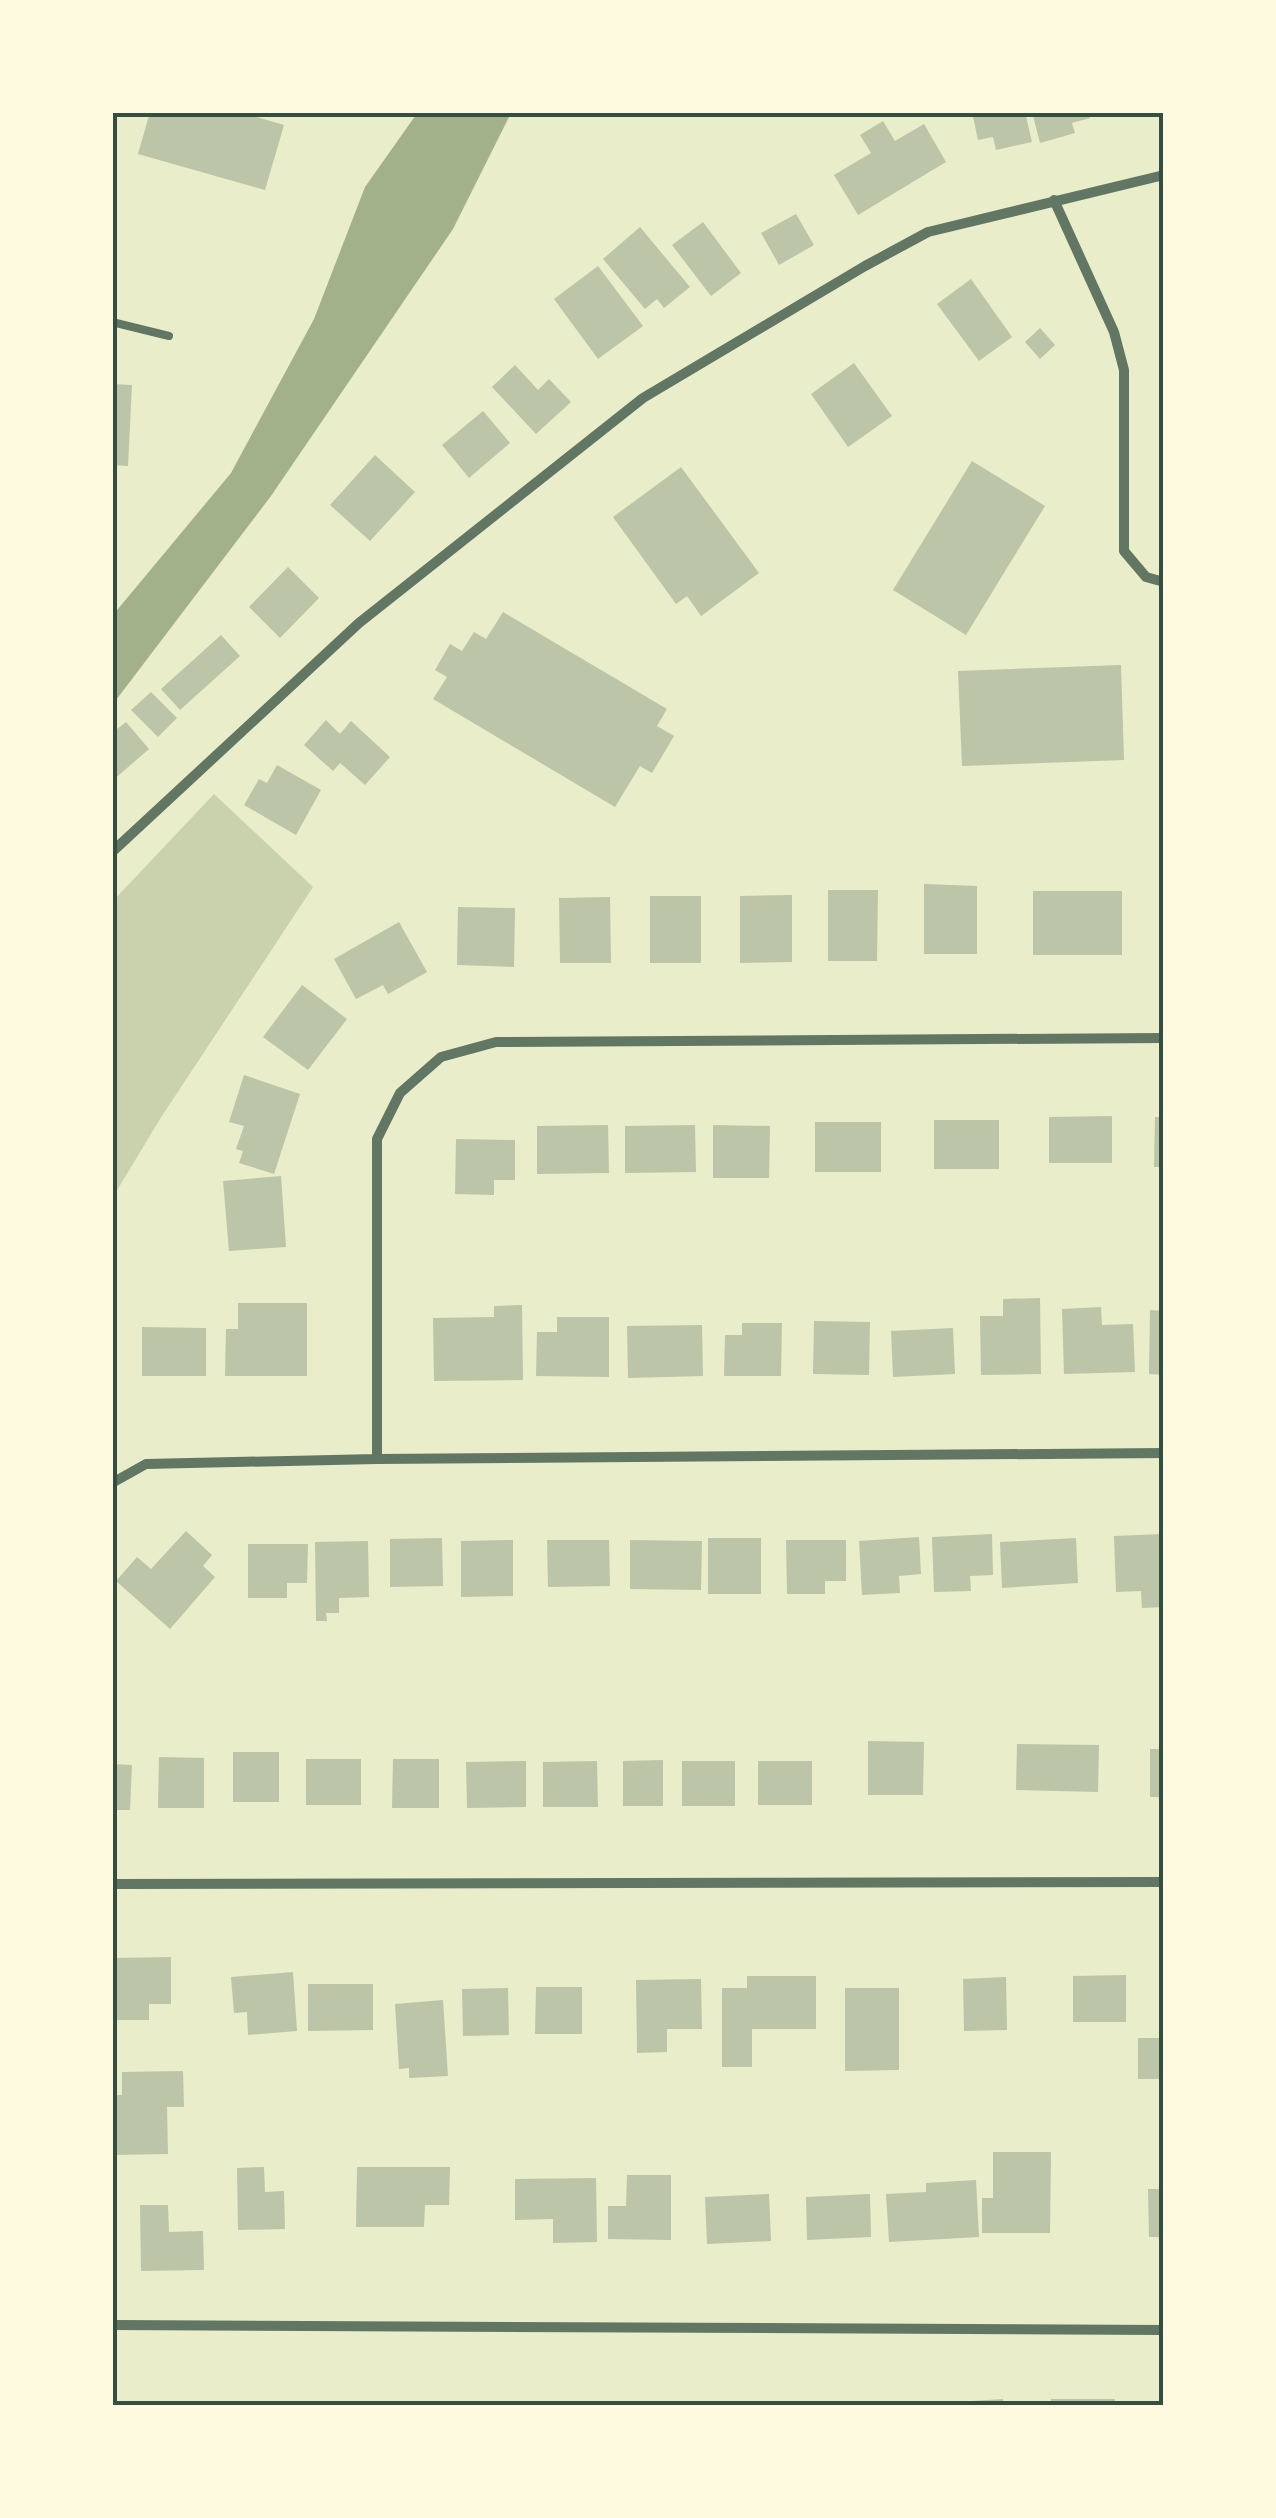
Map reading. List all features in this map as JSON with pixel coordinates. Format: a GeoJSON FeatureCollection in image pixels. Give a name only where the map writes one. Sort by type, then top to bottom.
{"type":"FeatureCollection","features":[{"type":"Feature","properties":{"kind":"street"},"geometry":{"type":"LineString","coordinates":[[112,852],[359,623],[643,398],[928,232],[1164,174]]}},
{"type":"Feature","properties":{"kind":"street"},"geometry":{"type":"LineString","coordinates":[[1054,200],[1114,332],[1124,370],[1124,551],[1146,577],[1164,582]]}},
{"type":"Feature","properties":{"kind":"street"},"geometry":{"type":"LineString","coordinates":[[376,1459],[376,1139],[400,1093],[441,1057],[496,1042],[1164,1038]]}},
{"type":"Feature","properties":{"kind":"street"},"geometry":{"type":"LineString","coordinates":[[112,1483],[146,1464],[1164,1453]]}},
{"type":"Feature","properties":{"kind":"street"},"geometry":{"type":"LineString","coordinates":[[112,1884],[1164,1882]]}},
{"type":"Feature","properties":{"kind":"street"},"geometry":{"type":"LineString","coordinates":[[112,2325],[1164,2330]]}},
{"type":"Feature","properties":{"kind":"lane"},"geometry":{"type":"LineString","coordinates":[[112,322],[169,336]]}},
{"type":"Feature","properties":{"kind":"shaded area"},"geometry":{"type":"Polygon","coordinates":[[[418,112],[511,113],[453,229],[271,496],[113,704],[113,615],[231,473],[314,319],[365,187],[418,112]]]}},
{"type":"Feature","properties":{"kind":"shaded area"},"geometry":{"type":"Polygon","coordinates":[[[214,794],[313,887],[113,1197],[113,901],[214,794]]]}},
{"type":"Feature","properties":{"kind":"building"},"geometry":{"type":"Polygon","coordinates":[[[150,112],[239,112],[284,125],[265,190],[138,154],[150,112]]]}},
{"type":"Feature","properties":{"kind":"building"},"geometry":{"type":"Polygon","coordinates":[[[972,112],[1025,112],[1032,142],[996,150],[993,137],[978,140],[972,112]]]}},
{"type":"Feature","properties":{"kind":"building"},"geometry":{"type":"Polygon","coordinates":[[[1032,112],[1089,112],[1090,118],[1072,123],[1075,133],[1040,143],[1032,112]]]}},
{"type":"Feature","properties":{"kind":"building"},"geometry":{"type":"Polygon","coordinates":[[[883,121],[895,141],[924,124],[946,162],[858,215],[834,175],[871,153],[860,135],[883,121]]]}},
{"type":"Feature","properties":{"kind":"building"},"geometry":{"type":"Polygon","coordinates":[[[796,214],[814,245],[779,265],[761,233],[796,214]]]}},
{"type":"Feature","properties":{"kind":"building"},"geometry":{"type":"Polygon","coordinates":[[[703,222],[741,273],[711,296],[672,245],[703,222]]]}},
{"type":"Feature","properties":{"kind":"building"},"geometry":{"type":"Polygon","coordinates":[[[640,227],[690,287],[664,308],[657,299],[645,309],[603,259],[640,227]]]}},
{"type":"Feature","properties":{"kind":"building"},"geometry":{"type":"Polygon","coordinates":[[[598,266],[643,326],[598,359],[554,299],[598,266]]]}},
{"type":"Feature","properties":{"kind":"building"},"geometry":{"type":"Polygon","coordinates":[[[971,279],[1012,337],[979,361],[937,304],[971,279]]]}},
{"type":"Feature","properties":{"kind":"building"},"geometry":{"type":"Polygon","coordinates":[[[1040,328],[1055,345],[1040,359],[1025,342],[1040,328]]]}},
{"type":"Feature","properties":{"kind":"building"},"geometry":{"type":"Polygon","coordinates":[[[854,363],[892,416],[848,447],[811,394],[854,363]]]}},
{"type":"Feature","properties":{"kind":"building"},"geometry":{"type":"Polygon","coordinates":[[[515,365],[538,390],[549,379],[571,402],[536,434],[492,387],[515,365]]]}},
{"type":"Feature","properties":{"kind":"building"},"geometry":{"type":"Polygon","coordinates":[[[112,384],[132,385],[128,466],[112,465],[112,384]]]}},
{"type":"Feature","properties":{"kind":"building"},"geometry":{"type":"Polygon","coordinates":[[[483,411],[510,443],[469,478],[442,445],[483,411]]]}},
{"type":"Feature","properties":{"kind":"building"},"geometry":{"type":"Polygon","coordinates":[[[375,455],[415,492],[370,541],[330,505],[375,455]]]}},
{"type":"Feature","properties":{"kind":"building"},"geometry":{"type":"Polygon","coordinates":[[[972,461],[1045,506],[966,635],[893,590],[972,461]]]}},
{"type":"Feature","properties":{"kind":"building"},"geometry":{"type":"Polygon","coordinates":[[[681,467],[759,573],[701,616],[687,596],[676,604],[613,517],[681,467]]]}},
{"type":"Feature","properties":{"kind":"building"},"geometry":{"type":"Polygon","coordinates":[[[288,567],[319,598],[280,638],[249,607],[288,567]]]}},
{"type":"Feature","properties":{"kind":"building"},"geometry":{"type":"Polygon","coordinates":[[[503,612],[667,709],[657,726],[674,736],[652,773],[640,766],[615,807],[433,699],[447,677],[435,670],[450,644],[462,651],[474,632],[486,639],[503,612]]]}},
{"type":"Feature","properties":{"kind":"building"},"geometry":{"type":"Polygon","coordinates":[[[221,635],[240,656],[180,710],[161,689],[221,635]]]}},
{"type":"Feature","properties":{"kind":"building"},"geometry":{"type":"Polygon","coordinates":[[[1121,665],[1124,760],[962,766],[958,671],[1121,665]]]}},
{"type":"Feature","properties":{"kind":"building"},"geometry":{"type":"Polygon","coordinates":[[[151,692],[177,718],[158,737],[131,710],[151,692]]]}},
{"type":"Feature","properties":{"kind":"building"},"geometry":{"type":"Polygon","coordinates":[[[326,720],[340,734],[351,721],[390,757],[365,785],[340,763],[333,771],[304,745],[326,720]]]}},
{"type":"Feature","properties":{"kind":"building"},"geometry":{"type":"Polygon","coordinates":[[[126,722],[149,749],[112,781],[112,733],[126,722]]]}},
{"type":"Feature","properties":{"kind":"building"},"geometry":{"type":"Polygon","coordinates":[[[277,765],[321,790],[296,835],[244,805],[259,779],[267,783],[277,765]]]}},
{"type":"Feature","properties":{"kind":"building"},"geometry":{"type":"Polygon","coordinates":[[[924,884],[977,886],[977,954],[924,954],[924,884]]]}},
{"type":"Feature","properties":{"kind":"building"},"geometry":{"type":"Polygon","coordinates":[[[828,890],[878,890],[877,961],[828,961],[828,890]]]}},
{"type":"Feature","properties":{"kind":"building"},"geometry":{"type":"Polygon","coordinates":[[[1033,891],[1122,891],[1122,955],[1033,955],[1033,891]]]}},
{"type":"Feature","properties":{"kind":"building"},"geometry":{"type":"Polygon","coordinates":[[[792,895],[792,962],[740,963],[740,896],[792,895]]]}},
{"type":"Feature","properties":{"kind":"building"},"geometry":{"type":"Polygon","coordinates":[[[650,896],[701,896],[701,963],[650,963],[650,896]]]}},
{"type":"Feature","properties":{"kind":"building"},"geometry":{"type":"Polygon","coordinates":[[[610,897],[611,963],[560,963],[559,898],[610,897]]]}},
{"type":"Feature","properties":{"kind":"building"},"geometry":{"type":"Polygon","coordinates":[[[458,907],[515,908],[514,967],[457,965],[458,907]]]}},
{"type":"Feature","properties":{"kind":"building"},"geometry":{"type":"Polygon","coordinates":[[[399,922],[427,972],[388,994],[383,985],[356,999],[334,959],[399,922]]]}},
{"type":"Feature","properties":{"kind":"building"},"geometry":{"type":"Polygon","coordinates":[[[302,985],[347,1019],[308,1070],[263,1037],[302,985]]]}},
{"type":"Feature","properties":{"kind":"building"},"geometry":{"type":"Polygon","coordinates":[[[244,1075],[300,1094],[274,1174],[239,1163],[243,1151],[236,1149],[244,1126],[229,1122],[244,1075]]]}},
{"type":"Feature","properties":{"kind":"building"},"geometry":{"type":"Polygon","coordinates":[[[1112,1116],[1112,1163],[1049,1163],[1049,1117],[1112,1116]]]}},
{"type":"Feature","properties":{"kind":"building"},"geometry":{"type":"Polygon","coordinates":[[[1155,1117],[1164,1117],[1164,1167],[1154,1167],[1155,1117]]]}},
{"type":"Feature","properties":{"kind":"building"},"geometry":{"type":"Polygon","coordinates":[[[934,1120],[999,1120],[999,1169],[934,1169],[934,1120]]]}},
{"type":"Feature","properties":{"kind":"building"},"geometry":{"type":"Polygon","coordinates":[[[815,1122],[881,1122],[881,1172],[815,1172],[815,1122]]]}},
{"type":"Feature","properties":{"kind":"building"},"geometry":{"type":"Polygon","coordinates":[[[608,1125],[609,1173],[537,1174],[537,1126],[608,1125]]]}},
{"type":"Feature","properties":{"kind":"building"},"geometry":{"type":"Polygon","coordinates":[[[695,1125],[696,1172],[625,1173],[625,1126],[695,1125]]]}},
{"type":"Feature","properties":{"kind":"building"},"geometry":{"type":"Polygon","coordinates":[[[713,1125],[770,1126],[769,1178],[713,1178],[713,1125]]]}},
{"type":"Feature","properties":{"kind":"building"},"geometry":{"type":"Polygon","coordinates":[[[456,1139],[515,1140],[515,1180],[494,1180],[494,1195],[455,1194],[456,1139]]]}},
{"type":"Feature","properties":{"kind":"building"},"geometry":{"type":"Polygon","coordinates":[[[281,1176],[286,1247],[229,1251],[223,1181],[281,1176]]]}},
{"type":"Feature","properties":{"kind":"building"},"geometry":{"type":"Polygon","coordinates":[[[1040,1298],[1041,1374],[981,1375],[980,1316],[1003,1316],[1003,1299],[1040,1298]]]}},
{"type":"Feature","properties":{"kind":"building"},"geometry":{"type":"Polygon","coordinates":[[[238,1303],[307,1303],[307,1376],[225,1376],[226,1329],[238,1329],[238,1303]]]}},
{"type":"Feature","properties":{"kind":"building"},"geometry":{"type":"Polygon","coordinates":[[[522,1305],[523,1380],[434,1381],[433,1318],[494,1317],[494,1306],[522,1305]]]}},
{"type":"Feature","properties":{"kind":"building"},"geometry":{"type":"Polygon","coordinates":[[[1101,1307],[1102,1325],[1133,1324],[1135,1372],[1064,1374],[1062,1309],[1101,1307]]]}},
{"type":"Feature","properties":{"kind":"building"},"geometry":{"type":"Polygon","coordinates":[[[1150,1310],[1164,1311],[1164,1375],[1149,1374],[1150,1310]]]}},
{"type":"Feature","properties":{"kind":"building"},"geometry":{"type":"Polygon","coordinates":[[[557,1317],[609,1317],[609,1377],[536,1376],[537,1332],[557,1332],[557,1317]]]}},
{"type":"Feature","properties":{"kind":"building"},"geometry":{"type":"Polygon","coordinates":[[[814,1321],[870,1322],[869,1375],[813,1374],[814,1321]]]}},
{"type":"Feature","properties":{"kind":"building"},"geometry":{"type":"Polygon","coordinates":[[[742,1323],[782,1323],[781,1376],[724,1376],[725,1335],[742,1335],[742,1323]]]}},
{"type":"Feature","properties":{"kind":"building"},"geometry":{"type":"Polygon","coordinates":[[[702,1325],[703,1376],[628,1378],[627,1326],[702,1325]]]}},
{"type":"Feature","properties":{"kind":"building"},"geometry":{"type":"Polygon","coordinates":[[[142,1327],[206,1328],[206,1376],[142,1376],[142,1327]]]}},
{"type":"Feature","properties":{"kind":"building"},"geometry":{"type":"Polygon","coordinates":[[[953,1328],[955,1374],[893,1377],[891,1331],[953,1328]]]}},
{"type":"Feature","properties":{"kind":"building"},"geometry":{"type":"Polygon","coordinates":[[[186,1531],[212,1555],[203,1566],[215,1577],[170,1629],[116,1581],[137,1557],[151,1569],[186,1531]]]}},
{"type":"Feature","properties":{"kind":"building"},"geometry":{"type":"Polygon","coordinates":[[[992,1534],[993,1575],[970,1576],[971,1591],[934,1592],[932,1537],[992,1534]]]}},
{"type":"Feature","properties":{"kind":"building"},"geometry":{"type":"Polygon","coordinates":[[[1164,1534],[1164,1607],[1142,1608],[1141,1591],[1116,1592],[1114,1536],[1164,1534]]]}},
{"type":"Feature","properties":{"kind":"building"},"geometry":{"type":"Polygon","coordinates":[[[919,1537],[921,1574],[899,1576],[900,1593],[862,1595],[859,1541],[919,1537]]]}},
{"type":"Feature","properties":{"kind":"building"},"geometry":{"type":"Polygon","coordinates":[[[442,1538],[443,1586],[390,1587],[390,1539],[442,1538]]]}},
{"type":"Feature","properties":{"kind":"building"},"geometry":{"type":"Polygon","coordinates":[[[708,1538],[761,1538],[761,1594],[708,1594],[708,1538]]]}},
{"type":"Feature","properties":{"kind":"building"},"geometry":{"type":"Polygon","coordinates":[[[1076,1538],[1078,1583],[1002,1588],[1000,1542],[1076,1538]]]}},
{"type":"Feature","properties":{"kind":"building"},"geometry":{"type":"Polygon","coordinates":[[[513,1540],[513,1596],[461,1597],[461,1541],[513,1540]]]}},
{"type":"Feature","properties":{"kind":"building"},"geometry":{"type":"Polygon","coordinates":[[[547,1540],[609,1540],[610,1586],[548,1587],[547,1540]]]}},
{"type":"Feature","properties":{"kind":"building"},"geometry":{"type":"Polygon","coordinates":[[[630,1540],[702,1541],[701,1590],[630,1589],[630,1540]]]}},
{"type":"Feature","properties":{"kind":"building"},"geometry":{"type":"Polygon","coordinates":[[[786,1540],[846,1540],[846,1581],[825,1581],[825,1594],[787,1594],[786,1540]]]}},
{"type":"Feature","properties":{"kind":"building"},"geometry":{"type":"Polygon","coordinates":[[[368,1541],[369,1597],[339,1598],[339,1613],[326,1613],[327,1621],[316,1621],[315,1542],[368,1541]]]}},
{"type":"Feature","properties":{"kind":"building"},"geometry":{"type":"Polygon","coordinates":[[[248,1544],[308,1544],[307,1583],[287,1583],[287,1598],[248,1598],[248,1544]]]}},
{"type":"Feature","properties":{"kind":"building"},"geometry":{"type":"Polygon","coordinates":[[[868,1741],[924,1742],[923,1795],[868,1795],[868,1741]]]}},
{"type":"Feature","properties":{"kind":"building"},"geometry":{"type":"Polygon","coordinates":[[[1017,1744],[1099,1745],[1098,1792],[1016,1790],[1017,1744]]]}},
{"type":"Feature","properties":{"kind":"building"},"geometry":{"type":"Polygon","coordinates":[[[1150,1749],[1164,1749],[1164,1797],[1150,1797],[1150,1749]]]}},
{"type":"Feature","properties":{"kind":"building"},"geometry":{"type":"Polygon","coordinates":[[[233,1752],[279,1752],[279,1802],[233,1802],[233,1752]]]}},
{"type":"Feature","properties":{"kind":"building"},"geometry":{"type":"Polygon","coordinates":[[[159,1757],[204,1758],[204,1808],[158,1808],[159,1757]]]}},
{"type":"Feature","properties":{"kind":"building"},"geometry":{"type":"Polygon","coordinates":[[[306,1759],[361,1759],[361,1805],[306,1805],[306,1759]]]}},
{"type":"Feature","properties":{"kind":"building"},"geometry":{"type":"Polygon","coordinates":[[[393,1759],[439,1759],[439,1808],[392,1808],[393,1759]]]}},
{"type":"Feature","properties":{"kind":"building"},"geometry":{"type":"Polygon","coordinates":[[[663,1760],[663,1806],[623,1806],[623,1761],[663,1760]]]}},
{"type":"Feature","properties":{"kind":"building"},"geometry":{"type":"Polygon","coordinates":[[[526,1761],[526,1807],[467,1808],[466,1762],[526,1761]]]}},
{"type":"Feature","properties":{"kind":"building"},"geometry":{"type":"Polygon","coordinates":[[[597,1761],[598,1807],[543,1807],[543,1762],[597,1761]]]}},
{"type":"Feature","properties":{"kind":"building"},"geometry":{"type":"Polygon","coordinates":[[[682,1761],[735,1761],[735,1806],[682,1806],[682,1761]]]}},
{"type":"Feature","properties":{"kind":"building"},"geometry":{"type":"Polygon","coordinates":[[[758,1761],[812,1761],[812,1805],[758,1805],[758,1761]]]}},
{"type":"Feature","properties":{"kind":"building"},"geometry":{"type":"Polygon","coordinates":[[[112,1764],[132,1765],[130,1810],[112,1810],[112,1764]]]}},
{"type":"Feature","properties":{"kind":"building"},"geometry":{"type":"Polygon","coordinates":[[[171,1957],[171,2004],[149,2004],[149,2020],[113,2020],[112,1958],[171,1957]]]}},
{"type":"Feature","properties":{"kind":"building"},"geometry":{"type":"Polygon","coordinates":[[[293,1972],[297,2031],[248,2035],[247,2012],[234,2013],[231,1977],[293,1972]]]}},
{"type":"Feature","properties":{"kind":"building"},"geometry":{"type":"Polygon","coordinates":[[[1126,1975],[1126,2022],[1073,2022],[1073,1976],[1126,1975]]]}},
{"type":"Feature","properties":{"kind":"building"},"geometry":{"type":"Polygon","coordinates":[[[747,1976],[816,1976],[816,2029],[752,2029],[752,2067],[722,2067],[722,1988],[747,1988],[747,1976]]]}},
{"type":"Feature","properties":{"kind":"building"},"geometry":{"type":"Polygon","coordinates":[[[1006,1977],[1007,2030],[964,2031],[963,1979],[1006,1977]]]}},
{"type":"Feature","properties":{"kind":"building"},"geometry":{"type":"Polygon","coordinates":[[[701,1979],[702,2029],[667,2029],[667,2052],[637,2053],[636,1980],[701,1979]]]}},
{"type":"Feature","properties":{"kind":"building"},"geometry":{"type":"Polygon","coordinates":[[[308,1984],[373,1984],[373,2030],[308,2031],[308,1984]]]}},
{"type":"Feature","properties":{"kind":"building"},"geometry":{"type":"Polygon","coordinates":[[[536,1987],[582,1987],[582,2034],[535,2034],[536,1987]]]}},
{"type":"Feature","properties":{"kind":"building"},"geometry":{"type":"Polygon","coordinates":[[[508,1988],[509,2035],[463,2036],[462,1989],[508,1988]]]}},
{"type":"Feature","properties":{"kind":"building"},"geometry":{"type":"Polygon","coordinates":[[[845,1988],[899,1988],[899,2070],[845,2071],[845,1988]]]}},
{"type":"Feature","properties":{"kind":"building"},"geometry":{"type":"Polygon","coordinates":[[[443,2000],[448,2076],[409,2078],[409,2068],[399,2069],[395,2004],[443,2000]]]}},
{"type":"Feature","properties":{"kind":"building"},"geometry":{"type":"Polygon","coordinates":[[[1138,2038],[1164,2038],[1164,2079],[1138,2079],[1138,2038]]]}},
{"type":"Feature","properties":{"kind":"building"},"geometry":{"type":"Polygon","coordinates":[[[183,2071],[184,2107],[167,2107],[168,2154],[112,2155],[112,2095],[122,2095],[122,2072],[183,2071]]]}},
{"type":"Feature","properties":{"kind":"building"},"geometry":{"type":"Polygon","coordinates":[[[993,2152],[1051,2152],[1050,2233],[982,2233],[982,2198],[993,2198],[993,2152]]]}},
{"type":"Feature","properties":{"kind":"building"},"geometry":{"type":"Polygon","coordinates":[[[264,2167],[265,2192],[284,2191],[285,2229],[238,2230],[237,2168],[264,2167]]]}},
{"type":"Feature","properties":{"kind":"building"},"geometry":{"type":"Polygon","coordinates":[[[357,2167],[450,2167],[449,2205],[425,2205],[424,2227],[356,2227],[357,2167]]]}},
{"type":"Feature","properties":{"kind":"building"},"geometry":{"type":"Polygon","coordinates":[[[627,2175],[671,2175],[671,2240],[608,2239],[608,2206],[626,2206],[627,2175]]]}},
{"type":"Feature","properties":{"kind":"building"},"geometry":{"type":"Polygon","coordinates":[[[596,2178],[597,2242],[553,2243],[553,2219],[515,2220],[515,2179],[596,2178]]]}},
{"type":"Feature","properties":{"kind":"building"},"geometry":{"type":"Polygon","coordinates":[[[976,2180],[979,2237],[889,2242],[886,2194],[926,2192],[926,2183],[976,2180]]]}},
{"type":"Feature","properties":{"kind":"building"},"geometry":{"type":"Polygon","coordinates":[[[1148,2189],[1164,2189],[1164,2237],[1149,2237],[1148,2189]]]}},
{"type":"Feature","properties":{"kind":"building"},"geometry":{"type":"Polygon","coordinates":[[[769,2194],[771,2241],[707,2244],[705,2197],[769,2194]]]}},
{"type":"Feature","properties":{"kind":"building"},"geometry":{"type":"Polygon","coordinates":[[[870,2194],[871,2237],[807,2240],[806,2197],[870,2194]]]}},
{"type":"Feature","properties":{"kind":"building"},"geometry":{"type":"Polygon","coordinates":[[[140,2205],[168,2205],[169,2232],[203,2231],[204,2270],[141,2271],[140,2205]]]}},
{"type":"Feature","properties":{"kind":"building"},"geometry":{"type":"Polygon","coordinates":[[[1003,2399],[1004,2406],[940,2406],[940,2403],[1003,2399]]]}},
{"type":"Feature","properties":{"kind":"building"},"geometry":{"type":"Polygon","coordinates":[[[1051,2399],[1115,2399],[1115,2406],[1051,2406],[1051,2399]]]}}]}
